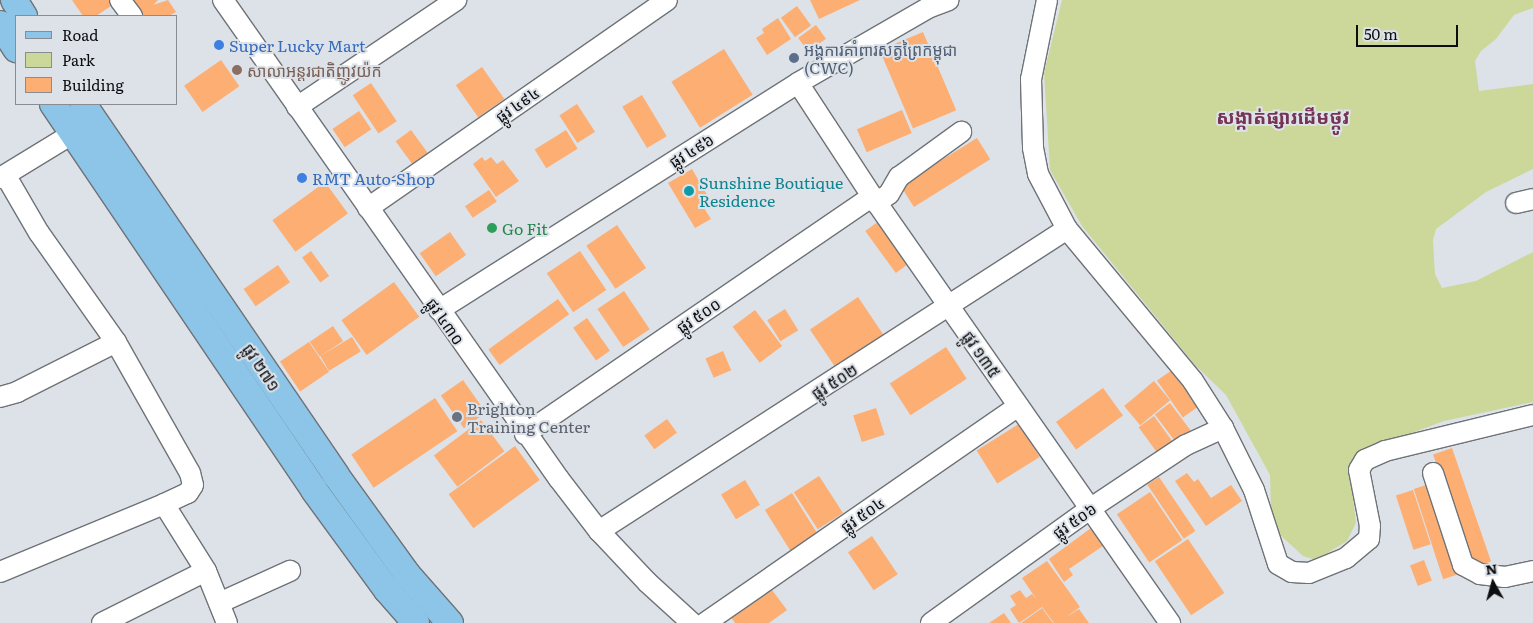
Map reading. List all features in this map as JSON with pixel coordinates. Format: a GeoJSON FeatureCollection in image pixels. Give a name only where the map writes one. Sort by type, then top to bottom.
{"type":"FeatureCollection","features":[{"type":"Feature","properties":{"kind":"main road"},"geometry":{"type":"LineString","coordinates":[[9,31],[14,0]]}},
{"type":"Feature","properties":{"kind":"main road","name":"ផ្លូវ ២៧១"},"geometry":{"type":"LineString","coordinates":[[54,105],[314,490],[387,590],[416,623]]}},
{"type":"Feature","properties":{"kind":"main road","name":"ផ្លូវ ២៧១"},"geometry":{"type":"LineString","coordinates":[[83,105],[335,474],[408,574],[450,623]]}},
{"type":"Feature","properties":{"kind":"street"},"geometry":{"type":"LineString","coordinates":[[120,0],[131,15]]}},
{"type":"Feature","properties":{"kind":"street"},"geometry":{"type":"LineString","coordinates":[[298,107],[456,0]]}},
{"type":"Feature","properties":{"kind":"street","name":"ផ្លូវ ៤៩៤"},"geometry":{"type":"LineString","coordinates":[[368,208],[667,0]]}},
{"type":"Feature","properties":{"kind":"street","name":"ផ្លូវ ៤៩៦"},"geometry":{"type":"LineString","coordinates":[[439,310],[798,83],[912,17],[949,0]]}},
{"type":"Feature","properties":{"kind":"street"},"geometry":{"type":"LineString","coordinates":[[1047,0],[1031,79],[1033,148],[1038,174],[1067,228],[1193,382],[1222,428],[1254,490],[1278,564],[1292,572],[1309,573],[1346,558],[1369,539],[1370,526],[1360,470],[1365,460],[1385,451],[1533,415]]}},
{"type":"Feature","properties":{"kind":"street","name":"ផ្លូវ ៤៣០"},"geometry":{"type":"LineString","coordinates":[[232,3],[298,107],[525,434],[599,531],[647,582],[692,623]]}},
{"type":"Feature","properties":{"kind":"street","name":"ផ្លូវ ១៣៥"},"geometry":{"type":"LineString","coordinates":[[798,83],[874,199],[949,308],[1170,623]]}},
{"type":"Feature","properties":{"kind":"street","name":"ផ្លូវ ៥០០"},"geometry":{"type":"LineString","coordinates":[[525,434],[874,199],[889,194],[899,177],[961,132]]}},
{"type":"Feature","properties":{"kind":"street"},"geometry":{"type":"LineString","coordinates":[[0,572],[164,504],[188,493],[193,485],[190,473],[116,342],[39,233],[3,177],[72,134]]}},
{"type":"Feature","properties":{"kind":"street","name":"ផ្លូវ ៥០២"},"geometry":{"type":"LineString","coordinates":[[599,531],[949,308],[1067,228]]}},
{"type":"Feature","properties":{"kind":"street"},"geometry":{"type":"LineString","coordinates":[[0,397],[17,392],[116,342]]}},
{"type":"Feature","properties":{"kind":"street","name":"ផ្លូវ ៥០៤"},"geometry":{"type":"LineString","coordinates":[[705,623],[1018,406]]}},
{"type":"Feature","properties":{"kind":"street","name":"ផ្លូវ ៥០៦"},"geometry":{"type":"LineString","coordinates":[[931,623],[1091,508],[1186,445],[1222,428]]}},
{"type":"Feature","properties":{"kind":"street"},"geometry":{"type":"LineString","coordinates":[[1433,473],[1463,565],[1480,574],[1505,577],[1533,571]]}},
{"type":"Feature","properties":{"kind":"street"},"geometry":{"type":"LineString","coordinates":[[164,504],[206,571],[226,623]]}},
{"type":"Feature","properties":{"kind":"street"},"geometry":{"type":"LineString","coordinates":[[102,623],[206,571]]}},
{"type":"Feature","properties":{"kind":"street"},"geometry":{"type":"LineString","coordinates":[[219,603],[290,571]]}},
{"type":"Feature","properties":{"kind":"green space"},"geometry":{"type":"Polygon","coordinates":[[[1062,0],[1533,0],[1533,8],[1514,15],[1496,39],[1481,51],[1475,61],[1479,91],[1533,84],[1533,169],[1486,192],[1436,229],[1433,240],[1435,274],[1442,288],[1476,281],[1533,252],[1533,402],[1444,421],[1366,450],[1350,473],[1356,523],[1347,541],[1316,560],[1303,556],[1278,533],[1271,511],[1270,475],[1226,395],[1195,365],[1082,226],[1050,170],[1044,73],[1062,0]]]}},
{"type":"Feature","properties":{"kind":"building"},"geometry":{"type":"Polygon","coordinates":[[[72,0],[111,0],[114,4],[98,15],[82,15],[72,0]]]}},
{"type":"Feature","properties":{"kind":"building"},"geometry":{"type":"Polygon","coordinates":[[[126,0],[158,0],[153,5],[168,0],[176,12],[171,15],[138,15],[126,0]]]}},
{"type":"Feature","properties":{"kind":"building"},"geometry":{"type":"Polygon","coordinates":[[[810,0],[860,0],[819,19],[810,0]]]}},
{"type":"Feature","properties":{"kind":"building"},"geometry":{"type":"Polygon","coordinates":[[[797,6],[811,25],[795,37],[781,18],[797,6]]]}},
{"type":"Feature","properties":{"kind":"building"},"geometry":{"type":"Polygon","coordinates":[[[778,18],[791,39],[767,55],[756,38],[764,33],[762,29],[778,18]]]}},
{"type":"Feature","properties":{"kind":"building"},"geometry":{"type":"Polygon","coordinates":[[[816,25],[826,39],[808,52],[798,38],[816,25]]]}},
{"type":"Feature","properties":{"kind":"building"},"geometry":{"type":"Polygon","coordinates":[[[923,32],[956,110],[913,129],[880,50],[923,32]]]}},
{"type":"Feature","properties":{"kind":"building"},"geometry":{"type":"Polygon","coordinates":[[[724,49],[753,95],[700,128],[671,82],[724,49]]]}},
{"type":"Feature","properties":{"kind":"building"},"geometry":{"type":"Polygon","coordinates":[[[221,60],[239,86],[202,112],[184,86],[221,60]]]}},
{"type":"Feature","properties":{"kind":"building"},"geometry":{"type":"Polygon","coordinates":[[[482,67],[504,99],[478,117],[456,85],[482,67]]]}},
{"type":"Feature","properties":{"kind":"building"},"geometry":{"type":"Polygon","coordinates":[[[371,83],[397,121],[378,133],[353,95],[371,83]]]}},
{"type":"Feature","properties":{"kind":"building"},"geometry":{"type":"Polygon","coordinates":[[[642,95],[667,136],[647,148],[622,107],[642,95]]]}},
{"type":"Feature","properties":{"kind":"building"},"geometry":{"type":"Polygon","coordinates":[[[577,104],[595,132],[577,143],[559,115],[577,104]]]}},
{"type":"Feature","properties":{"kind":"building"},"geometry":{"type":"Polygon","coordinates":[[[902,110],[912,133],[867,152],[857,129],[902,110]]]}},
{"type":"Feature","properties":{"kind":"building"},"geometry":{"type":"Polygon","coordinates":[[[359,111],[371,129],[345,147],[332,129],[359,111]]]}},
{"type":"Feature","properties":{"kind":"building"},"geometry":{"type":"Polygon","coordinates":[[[411,130],[432,159],[417,170],[396,141],[411,130]]]}},
{"type":"Feature","properties":{"kind":"building"},"geometry":{"type":"Polygon","coordinates":[[[566,130],[578,149],[546,168],[535,150],[566,130]]]}},
{"type":"Feature","properties":{"kind":"building"},"geometry":{"type":"Polygon","coordinates":[[[977,138],[990,159],[914,207],[901,186],[977,138]]]}},
{"type":"Feature","properties":{"kind":"building"},"geometry":{"type":"Polygon","coordinates":[[[482,157],[485,161],[491,157],[497,164],[503,160],[519,181],[496,197],[473,164],[482,157]]]}},
{"type":"Feature","properties":{"kind":"building","name":"Sunshine Boutique Residence"},"geometry":{"type":"Polygon","coordinates":[[[692,169],[710,200],[702,205],[711,219],[695,228],[668,183],[692,169]]]}},
{"type":"Feature","properties":{"kind":"building"},"geometry":{"type":"Polygon","coordinates":[[[325,182],[348,214],[295,252],[272,220],[325,182]]]}},
{"type":"Feature","properties":{"kind":"building"},"geometry":{"type":"Polygon","coordinates":[[[489,190],[497,202],[473,218],[465,206],[489,190]]]}},
{"type":"Feature","properties":{"kind":"building"},"geometry":{"type":"Polygon","coordinates":[[[879,221],[910,263],[896,273],[865,231],[879,221]]]}},
{"type":"Feature","properties":{"kind":"building"},"geometry":{"type":"Polygon","coordinates":[[[617,225],[646,268],[615,289],[586,246],[617,225]]]}},
{"type":"Feature","properties":{"kind":"building"},"geometry":{"type":"Polygon","coordinates":[[[450,232],[466,255],[436,276],[420,253],[450,232]]]}},
{"type":"Feature","properties":{"kind":"building"},"geometry":{"type":"Polygon","coordinates":[[[311,251],[329,276],[320,283],[302,257],[311,251]]]}},
{"type":"Feature","properties":{"kind":"building"},"geometry":{"type":"Polygon","coordinates":[[[580,251],[606,290],[573,312],[547,273],[580,251]]]}},
{"type":"Feature","properties":{"kind":"building"},"geometry":{"type":"Polygon","coordinates":[[[278,265],[290,282],[256,306],[244,289],[278,265]]]}},
{"type":"Feature","properties":{"kind":"building"},"geometry":{"type":"Polygon","coordinates":[[[394,282],[419,317],[367,355],[341,320],[394,282]]]}},
{"type":"Feature","properties":{"kind":"building"},"geometry":{"type":"Polygon","coordinates":[[[624,291],[650,329],[623,347],[597,309],[624,291]]]}},
{"type":"Feature","properties":{"kind":"building"},"geometry":{"type":"Polygon","coordinates":[[[858,297],[886,338],[838,371],[810,329],[858,297]]]}},
{"type":"Feature","properties":{"kind":"building"},"geometry":{"type":"Polygon","coordinates":[[[558,299],[569,314],[500,365],[488,350],[558,299]]]}},
{"type":"Feature","properties":{"kind":"building"},"geometry":{"type":"Polygon","coordinates":[[[785,309],[798,330],[780,341],[767,320],[785,309]]]}},
{"type":"Feature","properties":{"kind":"building"},"geometry":{"type":"Polygon","coordinates":[[[755,310],[782,346],[760,363],[733,327],[755,310]]]}},
{"type":"Feature","properties":{"kind":"building"},"geometry":{"type":"Polygon","coordinates":[[[587,318],[610,351],[596,361],[573,328],[587,318]]]}},
{"type":"Feature","properties":{"kind":"building"},"geometry":{"type":"Polygon","coordinates":[[[333,326],[343,341],[320,357],[310,342],[333,326]]]}},
{"type":"Feature","properties":{"kind":"building"},"geometry":{"type":"Polygon","coordinates":[[[352,337],[361,352],[329,371],[320,356],[352,337]]]}},
{"type":"Feature","properties":{"kind":"building"},"geometry":{"type":"Polygon","coordinates":[[[309,342],[329,372],[300,391],[280,362],[309,342]]]}},
{"type":"Feature","properties":{"kind":"building"},"geometry":{"type":"Polygon","coordinates":[[[946,347],[967,379],[911,415],[890,383],[946,347]]]}},
{"type":"Feature","properties":{"kind":"building"},"geometry":{"type":"Polygon","coordinates":[[[723,351],[731,370],[714,378],[706,358],[723,351]]]}},
{"type":"Feature","properties":{"kind":"building"},"geometry":{"type":"Polygon","coordinates":[[[1175,368],[1201,405],[1183,417],[1157,381],[1175,368]]]}},
{"type":"Feature","properties":{"kind":"building"},"geometry":{"type":"Polygon","coordinates":[[[463,380],[486,413],[464,428],[441,395],[463,380]]]}},
{"type":"Feature","properties":{"kind":"building"},"geometry":{"type":"Polygon","coordinates":[[[1154,381],[1170,400],[1140,425],[1124,406],[1154,381]]]}},
{"type":"Feature","properties":{"kind":"building"},"geometry":{"type":"Polygon","coordinates":[[[1103,388],[1123,416],[1076,450],[1056,422],[1103,388]]]}},
{"type":"Feature","properties":{"kind":"building"},"geometry":{"type":"Polygon","coordinates":[[[435,398],[457,431],[374,488],[351,454],[435,398]]]}},
{"type":"Feature","properties":{"kind":"building"},"geometry":{"type":"Polygon","coordinates":[[[1170,403],[1190,430],[1175,442],[1155,414],[1170,403]]]}},
{"type":"Feature","properties":{"kind":"building"},"geometry":{"type":"Polygon","coordinates":[[[876,408],[885,435],[862,442],[853,415],[876,408]]]}},
{"type":"Feature","properties":{"kind":"building"},"geometry":{"type":"Polygon","coordinates":[[[1154,416],[1173,442],[1157,453],[1139,427],[1154,416]]]}},
{"type":"Feature","properties":{"kind":"building"},"geometry":{"type":"Polygon","coordinates":[[[667,419],[677,433],[654,449],[644,435],[667,419]]]}},
{"type":"Feature","properties":{"kind":"building"},"geometry":{"type":"Polygon","coordinates":[[[481,420],[504,451],[457,487],[434,456],[481,420]]]}},
{"type":"Feature","properties":{"kind":"building"},"geometry":{"type":"Polygon","coordinates":[[[1019,424],[1040,457],[997,484],[977,450],[1019,424]]]}},
{"type":"Feature","properties":{"kind":"building"},"geometry":{"type":"Polygon","coordinates":[[[515,446],[540,480],[473,528],[449,494],[515,446]]]}},
{"type":"Feature","properties":{"kind":"building"},"geometry":{"type":"Polygon","coordinates":[[[1452,448],[1491,561],[1472,568],[1433,455],[1452,448]]]}},
{"type":"Feature","properties":{"kind":"building"},"geometry":{"type":"Polygon","coordinates":[[[1187,473],[1194,482],[1198,479],[1211,498],[1231,485],[1242,501],[1206,526],[1175,481],[1187,473]]]}},
{"type":"Feature","properties":{"kind":"building"},"geometry":{"type":"Polygon","coordinates":[[[819,476],[843,513],[818,529],[794,492],[819,476]]]}},
{"type":"Feature","properties":{"kind":"building"},"geometry":{"type":"Polygon","coordinates":[[[1159,477],[1195,531],[1184,539],[1147,485],[1159,477]]]}},
{"type":"Feature","properties":{"kind":"building"},"geometry":{"type":"Polygon","coordinates":[[[745,480],[760,505],[736,519],[721,494],[745,480]]]}},
{"type":"Feature","properties":{"kind":"building"},"geometry":{"type":"Polygon","coordinates":[[[1429,484],[1458,574],[1443,579],[1414,489],[1429,484]]]}},
{"type":"Feature","properties":{"kind":"building"},"geometry":{"type":"Polygon","coordinates":[[[1413,490],[1431,544],[1413,550],[1396,496],[1413,490]]]}},
{"type":"Feature","properties":{"kind":"building"},"geometry":{"type":"Polygon","coordinates":[[[1150,492],[1182,540],[1149,562],[1117,514],[1150,492]]]}},
{"type":"Feature","properties":{"kind":"building"},"geometry":{"type":"Polygon","coordinates":[[[792,493],[818,535],[791,552],[765,510],[792,493]]]}},
{"type":"Feature","properties":{"kind":"building"},"geometry":{"type":"Polygon","coordinates":[[[1091,528],[1103,546],[1069,569],[1073,575],[1064,582],[1049,559],[1091,528]]]}},
{"type":"Feature","properties":{"kind":"building"},"geometry":{"type":"Polygon","coordinates":[[[872,536],[898,574],[874,590],[848,552],[872,536]]]}},
{"type":"Feature","properties":{"kind":"building"},"geometry":{"type":"Polygon","coordinates":[[[1188,539],[1224,593],[1191,615],[1155,561],[1188,539]]]}},
{"type":"Feature","properties":{"kind":"building"},"geometry":{"type":"Polygon","coordinates":[[[1424,560],[1432,581],[1418,586],[1410,565],[1424,560]]]}},
{"type":"Feature","properties":{"kind":"building"},"geometry":{"type":"Polygon","coordinates":[[[1047,561],[1080,607],[1065,618],[1079,609],[1089,623],[1054,623],[1042,607],[1019,623],[1010,609],[1016,605],[1010,596],[1020,590],[1026,598],[1032,594],[1037,600],[1022,578],[1047,561]]]}},
{"type":"Feature","properties":{"kind":"building"},"geometry":{"type":"Polygon","coordinates":[[[769,586],[787,610],[769,623],[735,623],[729,614],[769,586]]]}},
{"type":"Feature","properties":{"kind":"building"},"geometry":{"type":"Polygon","coordinates":[[[1042,608],[1053,623],[1021,623],[1042,608]]]}},
{"type":"Feature","properties":{"kind":"building"},"geometry":{"type":"Polygon","coordinates":[[[1004,613],[1011,623],[989,623],[1004,613]]]}},
{"type":"Feature","properties":{"kind":"place","name":"Super Lucky Mart"},"geometry":{"type":"Point","coordinates":[219,45]}},
{"type":"Feature","properties":{"kind":"place","name":"អង្គការគាំពារសត្វព្រៃកម្ពុជា (CWC)"},"geometry":{"type":"Point","coordinates":[794,58]}},
{"type":"Feature","properties":{"kind":"place","name":"សាលាអន្តរជាតិញូវយ៉ក"},"geometry":{"type":"Point","coordinates":[237,70]}},
{"type":"Feature","properties":{"kind":"place","name":"RMT Auto-Shop"},"geometry":{"type":"Point","coordinates":[302,178]}},
{"type":"Feature","properties":{"kind":"place","name":"Sunshine Boutique Residence"},"geometry":{"type":"Point","coordinates":[689,191]}},
{"type":"Feature","properties":{"kind":"place","name":"Go Fit"},"geometry":{"type":"Point","coordinates":[492,228]}},
{"type":"Feature","properties":{"kind":"place","name":"Brighton Training Center"},"geometry":{"type":"Point","coordinates":[457,417]}},
{"type":"Feature","properties":{"kind":"district","name":"សង្កាត់ផ្សារដើមថ្កូវ"},"geometry":{"type":"Point","coordinates":[1283,117]}}]}
